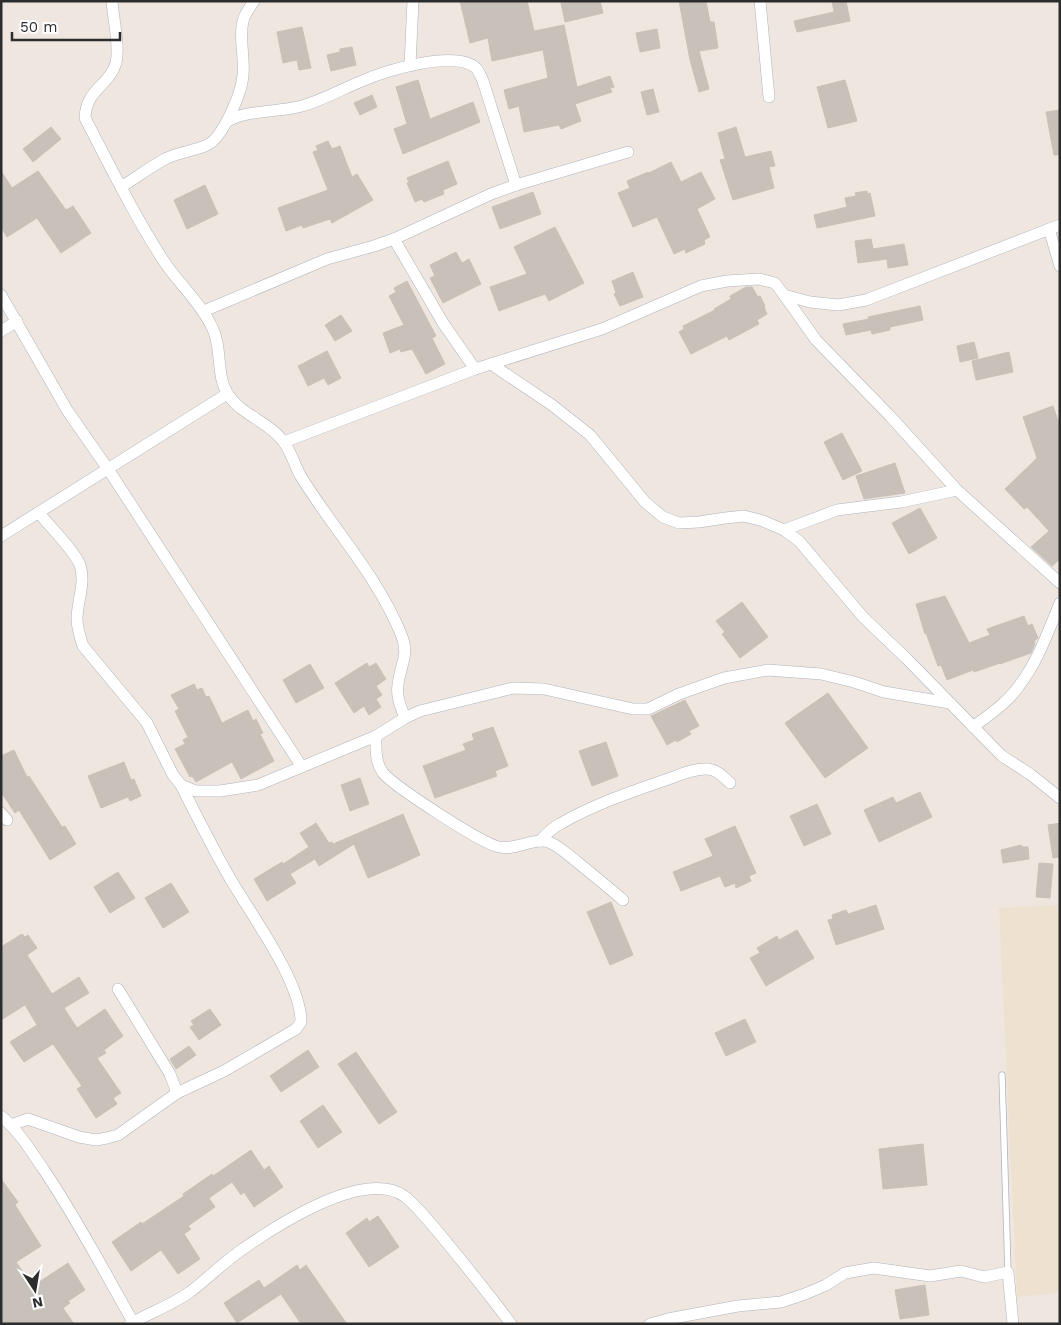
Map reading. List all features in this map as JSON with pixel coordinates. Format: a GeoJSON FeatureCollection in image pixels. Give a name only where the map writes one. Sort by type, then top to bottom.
{"type":"FeatureCollection","features":[{"type":"Feature","properties":{"kind":"street"},"geometry":{"type":"LineString","coordinates":[[112,1],[117,48],[116,62],[111,73],[89,98],[85,108],[85,118],[147,235],[171,273],[204,311],[218,339],[222,380],[228,394],[236,404],[274,431],[284,442],[300,474],[366,568],[401,633],[406,647],[398,685],[399,699],[405,718]]}},
{"type":"Feature","properties":{"kind":"street"},"geometry":{"type":"LineString","coordinates":[[122,187],[164,159],[175,154],[209,145],[216,138],[228,121],[243,76],[242,28],[244,17],[254,1]]}},
{"type":"Feature","properties":{"kind":"street"},"geometry":{"type":"LineString","coordinates":[[410,65],[413,1]]}},
{"type":"Feature","properties":{"kind":"street"},"geometry":{"type":"LineString","coordinates":[[760,1],[770,97]]}},
{"type":"Feature","properties":{"kind":"street"},"geometry":{"type":"LineString","coordinates":[[228,121],[241,116],[301,106],[362,81],[410,65],[443,60],[461,61],[477,69],[483,81],[516,185]]}},
{"type":"Feature","properties":{"kind":"street"},"geometry":{"type":"LineString","coordinates":[[204,311],[327,259],[374,246],[394,238],[491,194],[628,152]]}},
{"type":"Feature","properties":{"kind":"street"},"geometry":{"type":"LineString","coordinates":[[784,295],[810,302],[838,305],[866,300],[1055,227],[1060,266]]}},
{"type":"Feature","properties":{"kind":"street"},"geometry":{"type":"LineString","coordinates":[[394,238],[443,323],[475,369]]}},
{"type":"Feature","properties":{"kind":"street"},"geometry":{"type":"LineString","coordinates":[[284,442],[475,369],[602,329],[701,286],[727,281],[759,279],[775,283],[816,340],[890,416],[957,490],[1060,583]]}},
{"type":"Feature","properties":{"kind":"street"},"geometry":{"type":"LineString","coordinates":[[1,295],[67,410],[302,767]]}},
{"type":"Feature","properties":{"kind":"street"},"geometry":{"type":"LineString","coordinates":[[1,331],[16,322]]}},
{"type":"Feature","properties":{"kind":"street"},"geometry":{"type":"LineString","coordinates":[[491,364],[552,405],[590,434],[645,502],[663,516],[679,523],[744,516],[763,520],[784,530],[799,541],[863,618],[907,658],[1002,756],[1030,774],[1060,798]]}},
{"type":"Feature","properties":{"kind":"street"},"geometry":{"type":"LineString","coordinates":[[1,536],[228,394]]}},
{"type":"Feature","properties":{"kind":"street"},"geometry":{"type":"LineString","coordinates":[[784,530],[837,510],[901,502],[957,490]]}},
{"type":"Feature","properties":{"kind":"street"},"geometry":{"type":"LineString","coordinates":[[11,1125],[28,1119],[79,1137],[96,1140],[107,1138],[118,1134],[177,1093],[224,1071],[296,1029],[301,1022],[301,1011],[284,968],[230,878],[147,723],[83,646],[77,620],[81,580],[80,566],[39,513]]}},
{"type":"Feature","properties":{"kind":"street"},"geometry":{"type":"LineString","coordinates":[[973,727],[1000,707],[1019,687],[1044,643],[1060,603]]}},
{"type":"Feature","properties":{"kind":"street"},"geometry":{"type":"LineString","coordinates":[[181,785],[196,791],[220,791],[258,784],[376,736],[420,711],[514,688],[544,689],[633,710],[648,709],[679,694],[724,678],[768,670],[821,674],[884,692],[950,703]]}},
{"type":"Feature","properties":{"kind":"street"},"geometry":{"type":"LineString","coordinates":[[376,736],[377,761],[382,772],[389,779],[441,814],[482,840],[499,847],[513,848],[540,841],[551,842],[623,900]]}},
{"type":"Feature","properties":{"kind":"street"},"geometry":{"type":"LineString","coordinates":[[540,841],[550,830],[584,812],[643,788],[693,771],[716,770],[730,783]]}},
{"type":"Feature","properties":{"kind":"street"},"geometry":{"type":"LineString","coordinates":[[118,989],[170,1074],[177,1093]]}},
{"type":"Feature","properties":{"kind":"street"},"geometry":{"type":"LineString","coordinates":[[1,1116],[11,1125],[72,1212],[131,1323],[188,1293],[240,1251],[302,1212],[342,1194],[367,1188],[387,1190],[404,1196],[432,1226],[493,1299],[511,1324]]}},
{"type":"Feature","properties":{"kind":"street"},"geometry":{"type":"LineString","coordinates":[[650,1324],[738,1306],[781,1302],[819,1288],[845,1273],[874,1268],[930,1276],[961,1271],[984,1277],[1008,1272],[1013,1324]]}},
{"type":"Feature","properties":{"kind":"lane"},"geometry":{"type":"LineString","coordinates":[[1002,1075],[1008,1272]]}},
{"type":"Feature","properties":{"kind":"shaded area"},"geometry":{"type":"Polygon","coordinates":[[[1060,905],[1060,1292],[1017,1297],[999,908],[1060,905]]]}},
{"type":"Feature","properties":{"kind":"building"},"geometry":{"type":"Polygon","coordinates":[[[460,1],[527,1],[534,31],[564,25],[577,87],[610,76],[614,87],[610,88],[612,92],[575,104],[581,121],[561,129],[559,125],[524,132],[519,106],[509,109],[504,90],[548,78],[543,50],[492,61],[488,38],[470,43],[460,1]]]}},
{"type":"Feature","properties":{"kind":"building"},"geometry":{"type":"Polygon","coordinates":[[[600,1],[603,13],[565,22],[561,3],[600,1]]]}},
{"type":"Feature","properties":{"kind":"building"},"geometry":{"type":"Polygon","coordinates":[[[679,1],[706,1],[710,22],[714,22],[718,48],[699,51],[709,89],[699,92],[690,60],[679,1]]]}},
{"type":"Feature","properties":{"kind":"building"},"geometry":{"type":"Polygon","coordinates":[[[832,1],[846,1],[850,21],[797,32],[794,21],[834,12],[832,1]]]}},
{"type":"Feature","properties":{"kind":"building"},"geometry":{"type":"Polygon","coordinates":[[[302,27],[311,68],[299,70],[297,60],[283,63],[277,32],[302,27]]]}},
{"type":"Feature","properties":{"kind":"building"},"geometry":{"type":"Polygon","coordinates":[[[657,29],[660,48],[640,52],[636,33],[657,29]]]}},
{"type":"Feature","properties":{"kind":"building"},"geometry":{"type":"Polygon","coordinates":[[[352,47],[356,65],[331,71],[327,55],[340,52],[340,49],[352,47]]]}},
{"type":"Feature","properties":{"kind":"building"},"geometry":{"type":"Polygon","coordinates":[[[418,80],[430,119],[473,102],[480,122],[403,154],[394,129],[407,124],[396,87],[418,80]]]}},
{"type":"Feature","properties":{"kind":"building"},"geometry":{"type":"Polygon","coordinates":[[[845,80],[857,121],[828,128],[817,87],[845,80]]]}},
{"type":"Feature","properties":{"kind":"building"},"geometry":{"type":"Polygon","coordinates":[[[653,89],[659,112],[647,115],[641,92],[653,89]]]}},
{"type":"Feature","properties":{"kind":"building"},"geometry":{"type":"Polygon","coordinates":[[[372,95],[377,107],[360,115],[354,103],[372,95]]]}},
{"type":"Feature","properties":{"kind":"building"},"geometry":{"type":"Polygon","coordinates":[[[1060,110],[1060,155],[1054,155],[1046,112],[1060,110]]]}},
{"type":"Feature","properties":{"kind":"building"},"geometry":{"type":"Polygon","coordinates":[[[51,127],[61,139],[33,162],[23,149],[51,127]]]}},
{"type":"Feature","properties":{"kind":"building"},"geometry":{"type":"Polygon","coordinates":[[[736,127],[745,157],[771,151],[775,166],[769,167],[774,188],[733,200],[720,160],[725,159],[718,133],[736,127]]]}},
{"type":"Feature","properties":{"kind":"building"},"geometry":{"type":"Polygon","coordinates":[[[328,141],[332,149],[340,146],[352,177],[357,174],[373,200],[332,223],[330,219],[303,228],[302,225],[286,231],[278,208],[328,190],[313,152],[318,150],[316,146],[328,141]]]}},
{"type":"Feature","properties":{"kind":"building"},"geometry":{"type":"Polygon","coordinates":[[[448,161],[457,184],[443,190],[444,194],[424,202],[422,199],[415,202],[407,183],[409,182],[407,178],[448,161]]]}},
{"type":"Feature","properties":{"kind":"building"},"geometry":{"type":"Polygon","coordinates":[[[671,162],[681,182],[701,172],[715,199],[697,209],[710,237],[704,240],[705,244],[686,253],[685,249],[674,254],[657,217],[633,227],[618,193],[630,188],[627,181],[671,162]]]}},
{"type":"Feature","properties":{"kind":"building"},"geometry":{"type":"Polygon","coordinates":[[[1,171],[12,188],[38,171],[66,210],[73,206],[91,233],[61,253],[37,218],[7,237],[1,227],[1,171]]]}},
{"type":"Feature","properties":{"kind":"building"},"geometry":{"type":"Polygon","coordinates":[[[205,185],[218,214],[187,229],[174,200],[205,185]]]}},
{"type":"Feature","properties":{"kind":"building"},"geometry":{"type":"Polygon","coordinates":[[[867,191],[867,194],[870,193],[875,216],[817,228],[814,215],[847,207],[845,198],[856,196],[855,193],[867,191]]]}},
{"type":"Feature","properties":{"kind":"building"},"geometry":{"type":"Polygon","coordinates":[[[533,192],[541,214],[500,229],[492,207],[533,192]]]}},
{"type":"Feature","properties":{"kind":"building"},"geometry":{"type":"Polygon","coordinates":[[[555,227],[584,283],[549,301],[545,294],[499,311],[490,287],[527,274],[514,247],[555,227]]]}},
{"type":"Feature","properties":{"kind":"building"},"geometry":{"type":"Polygon","coordinates":[[[871,239],[873,249],[904,244],[908,265],[888,268],[887,259],[858,263],[855,241],[871,239]]]}},
{"type":"Feature","properties":{"kind":"building"},"geometry":{"type":"Polygon","coordinates":[[[456,252],[462,263],[469,259],[481,284],[443,303],[430,278],[435,276],[430,265],[456,252]]]}},
{"type":"Feature","properties":{"kind":"building"},"geometry":{"type":"Polygon","coordinates":[[[633,272],[643,297],[620,306],[614,294],[616,293],[612,281],[633,272]]]}},
{"type":"Feature","properties":{"kind":"building"},"geometry":{"type":"Polygon","coordinates":[[[407,281],[436,336],[432,338],[445,364],[426,374],[412,349],[401,352],[400,349],[390,353],[383,333],[404,325],[389,296],[396,292],[394,288],[407,281]]]}},
{"type":"Feature","properties":{"kind":"building"},"geometry":{"type":"Polygon","coordinates":[[[746,287],[752,287],[758,297],[760,296],[765,306],[767,314],[757,320],[759,324],[729,340],[727,336],[691,354],[679,332],[684,329],[683,326],[715,310],[731,299],[730,296],[746,287]]]}},
{"type":"Feature","properties":{"kind":"building"},"geometry":{"type":"Polygon","coordinates":[[[920,306],[923,320],[890,327],[890,330],[872,334],[871,330],[846,335],[843,324],[920,306]]]}},
{"type":"Feature","properties":{"kind":"building"},"geometry":{"type":"Polygon","coordinates":[[[341,315],[352,331],[335,341],[325,325],[341,315]]]}},
{"type":"Feature","properties":{"kind":"building"},"geometry":{"type":"Polygon","coordinates":[[[974,342],[978,358],[960,362],[957,346],[974,342]]]}},
{"type":"Feature","properties":{"kind":"building"},"geometry":{"type":"Polygon","coordinates":[[[327,351],[341,378],[328,385],[324,378],[308,386],[298,366],[327,351]]]}},
{"type":"Feature","properties":{"kind":"building"},"geometry":{"type":"Polygon","coordinates":[[[1009,352],[1013,372],[976,380],[972,361],[1009,352]]]}},
{"type":"Feature","properties":{"kind":"building"},"geometry":{"type":"Polygon","coordinates":[[[1053,406],[1060,427],[1060,559],[1052,566],[1031,547],[1049,531],[1027,507],[1024,509],[1005,489],[1037,458],[1023,417],[1053,406]]]}},
{"type":"Feature","properties":{"kind":"building"},"geometry":{"type":"Polygon","coordinates":[[[842,433],[862,471],[843,480],[824,442],[842,433]]]}},
{"type":"Feature","properties":{"kind":"building"},"geometry":{"type":"Polygon","coordinates":[[[895,463],[905,493],[864,499],[856,476],[895,463]]]}},
{"type":"Feature","properties":{"kind":"building"},"geometry":{"type":"Polygon","coordinates":[[[920,508],[937,538],[909,554],[892,523],[920,508]]]}},
{"type":"Feature","properties":{"kind":"building"},"geometry":{"type":"Polygon","coordinates":[[[945,596],[969,643],[990,635],[987,629],[1024,616],[1028,626],[1032,624],[1038,638],[1034,641],[1035,644],[1031,653],[974,672],[973,670],[947,680],[941,665],[938,666],[925,634],[916,604],[945,596]]]}},
{"type":"Feature","properties":{"kind":"building"},"geometry":{"type":"Polygon","coordinates":[[[742,602],[768,637],[740,658],[722,634],[725,632],[716,621],[742,602]]]}},
{"type":"Feature","properties":{"kind":"building"},"geometry":{"type":"Polygon","coordinates":[[[367,663],[369,667],[376,663],[386,679],[376,686],[382,695],[376,699],[381,707],[369,715],[364,706],[354,713],[335,683],[367,663]]]}},
{"type":"Feature","properties":{"kind":"building"},"geometry":{"type":"Polygon","coordinates":[[[310,664],[324,688],[296,703],[283,680],[310,664]]]}},
{"type":"Feature","properties":{"kind":"building"},"geometry":{"type":"Polygon","coordinates":[[[194,684],[197,690],[202,688],[206,697],[209,696],[222,723],[248,710],[253,721],[256,719],[263,733],[260,734],[274,761],[241,779],[232,762],[196,782],[192,776],[190,777],[175,749],[185,744],[183,740],[188,737],[175,711],[179,709],[171,695],[194,684]]]}},
{"type":"Feature","properties":{"kind":"building"},"geometry":{"type":"Polygon","coordinates":[[[828,693],[868,748],[825,778],[785,723],[828,693]]]}},
{"type":"Feature","properties":{"kind":"building"},"geometry":{"type":"Polygon","coordinates":[[[685,700],[699,726],[689,731],[691,734],[667,745],[651,716],[685,700]]]}},
{"type":"Feature","properties":{"kind":"building"},"geometry":{"type":"Polygon","coordinates":[[[493,727],[508,766],[495,771],[497,776],[435,798],[423,766],[466,750],[463,744],[474,740],[472,734],[493,727]]]}},
{"type":"Feature","properties":{"kind":"building"},"geometry":{"type":"Polygon","coordinates":[[[606,742],[618,776],[592,786],[579,751],[606,742]]]}},
{"type":"Feature","properties":{"kind":"building"},"geometry":{"type":"Polygon","coordinates":[[[14,750],[27,777],[29,776],[62,827],[65,826],[76,844],[50,860],[19,810],[15,813],[1,792],[1,756],[14,750]]]}},
{"type":"Feature","properties":{"kind":"building"},"geometry":{"type":"Polygon","coordinates":[[[124,762],[131,780],[134,779],[141,796],[130,801],[128,797],[101,808],[88,776],[124,762]]]}},
{"type":"Feature","properties":{"kind":"building"},"geometry":{"type":"Polygon","coordinates":[[[360,778],[369,804],[350,811],[341,785],[360,778]]]}},
{"type":"Feature","properties":{"kind":"building"},"geometry":{"type":"Polygon","coordinates":[[[920,792],[932,817],[879,842],[864,810],[893,797],[896,803],[920,792]]]}},
{"type":"Feature","properties":{"kind":"building"},"geometry":{"type":"Polygon","coordinates":[[[817,804],[831,834],[804,846],[790,816],[817,804]]]}},
{"type":"Feature","properties":{"kind":"building"},"geometry":{"type":"Polygon","coordinates":[[[403,814],[420,855],[394,867],[368,878],[354,844],[319,866],[315,859],[290,874],[296,883],[267,901],[254,879],[282,862],[283,864],[309,847],[300,833],[316,823],[329,843],[332,842],[333,844],[403,814]]]}},
{"type":"Feature","properties":{"kind":"building"},"geometry":{"type":"Polygon","coordinates":[[[1060,823],[1060,857],[1053,858],[1048,825],[1060,823]]]}},
{"type":"Feature","properties":{"kind":"building"},"geometry":{"type":"Polygon","coordinates":[[[735,826],[756,873],[749,876],[751,881],[736,888],[735,883],[725,887],[720,876],[681,891],[673,872],[713,856],[705,839],[735,826]]]}},
{"type":"Feature","properties":{"kind":"building"},"geometry":{"type":"Polygon","coordinates":[[[1021,845],[1022,847],[1028,847],[1029,859],[1003,863],[1001,850],[1021,845]]]}},
{"type":"Feature","properties":{"kind":"building"},"geometry":{"type":"Polygon","coordinates":[[[1039,863],[1053,864],[1050,898],[1036,897],[1039,863]]]}},
{"type":"Feature","properties":{"kind":"building"},"geometry":{"type":"Polygon","coordinates":[[[118,872],[135,898],[110,913],[94,887],[118,872]]]}},
{"type":"Feature","properties":{"kind":"building"},"geometry":{"type":"Polygon","coordinates":[[[171,883],[189,912],[163,928],[145,898],[171,883]]]}},
{"type":"Feature","properties":{"kind":"building"},"geometry":{"type":"Polygon","coordinates":[[[611,902],[633,955],[610,965],[587,912],[611,902]]]}},
{"type":"Feature","properties":{"kind":"building"},"geometry":{"type":"Polygon","coordinates":[[[876,905],[884,929],[836,945],[828,920],[833,919],[832,915],[846,910],[848,914],[876,905]]]}},
{"type":"Feature","properties":{"kind":"building"},"geometry":{"type":"Polygon","coordinates":[[[797,930],[814,958],[766,986],[750,958],[760,953],[757,948],[777,936],[779,940],[797,930]]]}},
{"type":"Feature","properties":{"kind":"building"},"geometry":{"type":"Polygon","coordinates":[[[22,934],[25,937],[28,935],[37,948],[27,955],[52,994],[79,977],[89,993],[64,1008],[77,1028],[105,1009],[123,1036],[104,1050],[106,1053],[97,1058],[121,1093],[113,1098],[117,1104],[96,1118],[77,1089],[82,1086],[53,1044],[24,1062],[10,1042],[37,1025],[25,1005],[1,1020],[1,947],[22,934]]]}},
{"type":"Feature","properties":{"kind":"building"},"geometry":{"type":"Polygon","coordinates":[[[210,1009],[221,1025],[199,1040],[190,1027],[194,1025],[191,1021],[210,1009]]]}},
{"type":"Feature","properties":{"kind":"building"},"geometry":{"type":"Polygon","coordinates":[[[745,1019],[756,1042],[726,1056],[715,1033],[745,1019]]]}},
{"type":"Feature","properties":{"kind":"building"},"geometry":{"type":"Polygon","coordinates":[[[189,1046],[196,1055],[176,1069],[170,1059],[189,1046]]]}},
{"type":"Feature","properties":{"kind":"building"},"geometry":{"type":"Polygon","coordinates":[[[308,1050],[319,1067],[281,1092],[270,1076],[308,1050]]]}},
{"type":"Feature","properties":{"kind":"building"},"geometry":{"type":"Polygon","coordinates":[[[356,1052],[397,1112],[379,1124],[338,1064],[356,1052]]]}},
{"type":"Feature","properties":{"kind":"building"},"geometry":{"type":"Polygon","coordinates":[[[323,1105],[342,1132],[318,1148],[300,1121],[323,1105]]]}},
{"type":"Feature","properties":{"kind":"building"},"geometry":{"type":"Polygon","coordinates":[[[923,1144],[927,1185],[883,1189],[879,1149],[923,1144]]]}},
{"type":"Feature","properties":{"kind":"building"},"geometry":{"type":"Polygon","coordinates":[[[251,1150],[264,1170],[269,1166],[283,1187],[254,1207],[244,1192],[241,1195],[232,1182],[209,1198],[215,1207],[188,1226],[191,1229],[184,1234],[200,1259],[178,1274],[161,1250],[131,1271],[112,1242],[141,1222],[142,1224],[184,1196],[183,1194],[212,1174],[213,1176],[251,1150]]]}},
{"type":"Feature","properties":{"kind":"building"},"geometry":{"type":"Polygon","coordinates":[[[1,1179],[18,1202],[15,1205],[41,1246],[16,1262],[33,1286],[68,1263],[85,1290],[68,1301],[70,1303],[63,1308],[74,1324],[1,1324],[1,1179]]]}},
{"type":"Feature","properties":{"kind":"building"},"geometry":{"type":"Polygon","coordinates":[[[378,1216],[399,1247],[369,1267],[346,1233],[367,1218],[369,1222],[378,1216]]]}},
{"type":"Feature","properties":{"kind":"building"},"geometry":{"type":"Polygon","coordinates":[[[297,1265],[300,1270],[306,1265],[347,1324],[301,1324],[281,1294],[237,1323],[224,1303],[259,1280],[264,1288],[297,1265]]]}},
{"type":"Feature","properties":{"kind":"building"},"geometry":{"type":"Polygon","coordinates":[[[925,1285],[929,1315],[900,1319],[895,1290],[925,1285]]]}}]}
